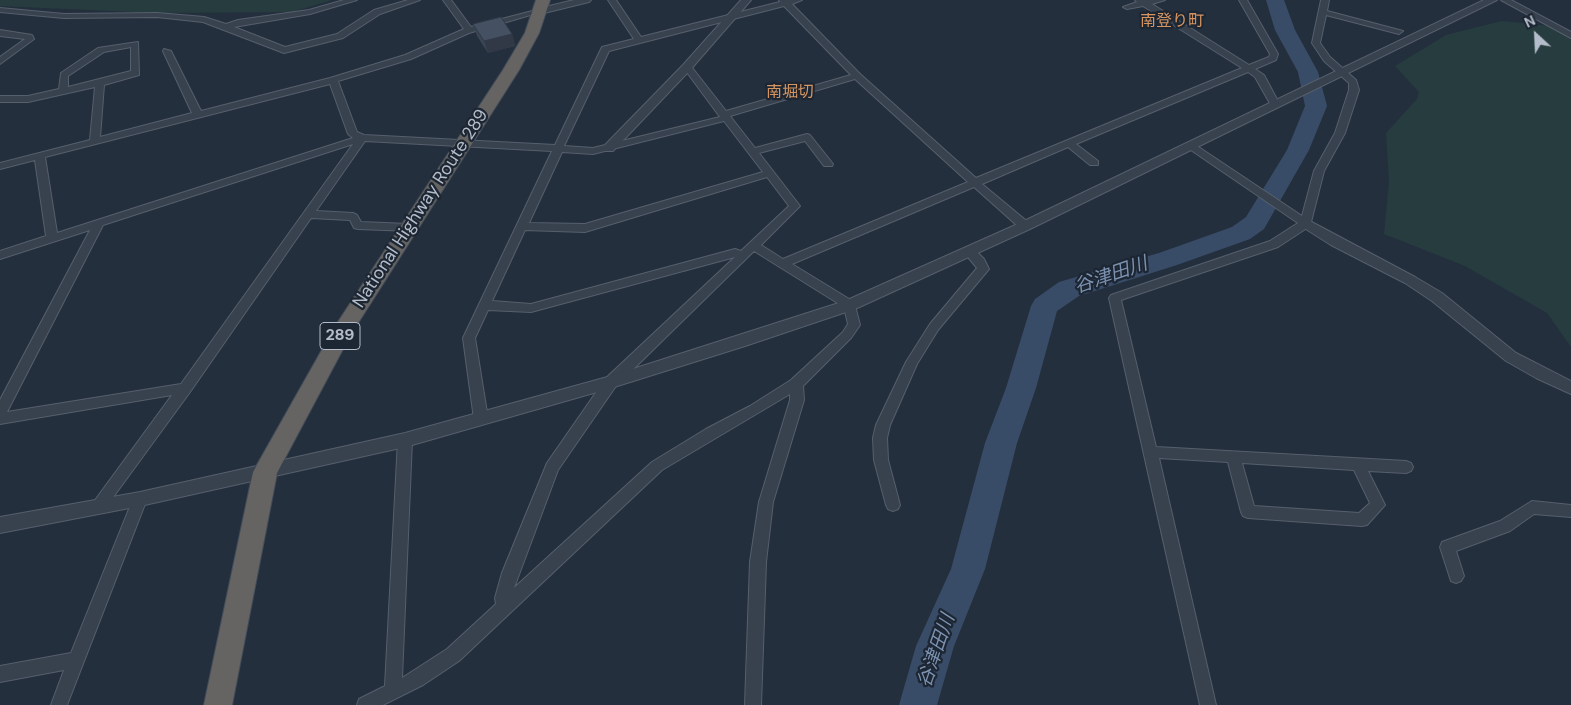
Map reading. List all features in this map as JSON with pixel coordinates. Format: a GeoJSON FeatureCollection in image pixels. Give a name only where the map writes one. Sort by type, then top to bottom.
{"type":"FeatureCollection","features":[{"type":"Feature","properties":{"kind":"highway","name":"National Highway Route 289"},"geometry":{"type":"LineString","coordinates":[[218,705],[265,472],[343,330],[512,70],[532,33],[541,5]]}},
{"type":"Feature","properties":{"kind":"street"},"geometry":{"type":"LineString","coordinates":[[226,27],[238,23],[310,12],[353,0]]}},
{"type":"Feature","properties":{"kind":"street"},"geometry":{"type":"LineString","coordinates":[[0,10],[64,16],[157,16],[204,20],[284,50],[290,50],[340,36],[377,12],[416,0]]}},
{"type":"Feature","properties":{"kind":"street"},"geometry":{"type":"LineString","coordinates":[[447,0],[469,31]]}},
{"type":"Feature","properties":{"kind":"street"},"geometry":{"type":"LineString","coordinates":[[0,166],[333,80],[408,57],[469,31],[541,5],[586,0]]}},
{"type":"Feature","properties":{"kind":"street"},"geometry":{"type":"LineString","coordinates":[[612,0],[638,39]]}},
{"type":"Feature","properties":{"kind":"street"},"geometry":{"type":"LineString","coordinates":[[609,148],[687,67],[746,0]]}},
{"type":"Feature","properties":{"kind":"street"},"geometry":{"type":"LineString","coordinates":[[480,419],[469,338],[605,49],[638,39],[798,0]]}},
{"type":"Feature","properties":{"kind":"street"},"geometry":{"type":"LineString","coordinates":[[1127,7],[1141,1],[1161,0]]}},
{"type":"Feature","properties":{"kind":"street"},"geometry":{"type":"LineString","coordinates":[[784,263],[1273,58],[1274,54],[1243,0]]}},
{"type":"Feature","properties":{"kind":"street"},"geometry":{"type":"LineString","coordinates":[[1208,705],[1115,298],[1274,244],[1299,220],[1319,171],[1338,139],[1354,90],[1352,82],[1338,75],[1316,43],[1325,0]]}},
{"type":"Feature","properties":{"kind":"street"},"geometry":{"type":"LineString","coordinates":[[0,525],[140,499],[404,440],[611,382],[850,305],[1025,226],[1492,0]]}},
{"type":"Feature","properties":{"kind":"street"},"geometry":{"type":"LineString","coordinates":[[1505,0],[1571,35]]}},
{"type":"Feature","properties":{"kind":"street"},"geometry":{"type":"LineString","coordinates":[[1141,1],[1262,78],[1265,89],[1280,103]]}},
{"type":"Feature","properties":{"kind":"street"},"geometry":{"type":"LineString","coordinates":[[784,2],[857,76],[1025,226]]}},
{"type":"Feature","properties":{"kind":"street"},"geometry":{"type":"LineString","coordinates":[[1323,12],[1399,30]]}},
{"type":"Feature","properties":{"kind":"street"},"geometry":{"type":"LineString","coordinates":[[0,33],[29,37],[30,39],[0,61]]}},
{"type":"Feature","properties":{"kind":"street"},"geometry":{"type":"LineString","coordinates":[[0,99],[28,99],[100,83],[136,73],[135,44],[101,50],[64,75],[63,91]]}},
{"type":"Feature","properties":{"kind":"street"},"geometry":{"type":"LineString","coordinates":[[167,51],[198,116]]}},
{"type":"Feature","properties":{"kind":"street"},"geometry":{"type":"LineString","coordinates":[[505,607],[503,598],[510,573],[552,467],[611,382],[795,206],[687,67]]}},
{"type":"Feature","properties":{"kind":"street"},"geometry":{"type":"LineString","coordinates":[[0,254],[362,138],[464,142],[593,151],[725,116],[857,76]]}},
{"type":"Feature","properties":{"kind":"street"},"geometry":{"type":"LineString","coordinates":[[333,80],[353,134],[362,138]]}},
{"type":"Feature","properties":{"kind":"street"},"geometry":{"type":"LineString","coordinates":[[95,142],[100,83]]}},
{"type":"Feature","properties":{"kind":"street"},"geometry":{"type":"LineString","coordinates":[[753,151],[807,136],[828,164]]}},
{"type":"Feature","properties":{"kind":"street"},"geometry":{"type":"LineString","coordinates":[[98,507],[185,388],[362,138]]}},
{"type":"Feature","properties":{"kind":"street"},"geometry":{"type":"LineString","coordinates":[[1069,143],[1094,163]]}},
{"type":"Feature","properties":{"kind":"street"},"geometry":{"type":"LineString","coordinates":[[1190,146],[1299,220],[1336,242],[1410,280],[1444,303],[1511,357],[1571,388]]}},
{"type":"Feature","properties":{"kind":"street"},"geometry":{"type":"LineString","coordinates":[[40,157],[52,237]]}},
{"type":"Feature","properties":{"kind":"street"},"geometry":{"type":"LineString","coordinates":[[523,226],[585,228],[770,173]]}},
{"type":"Feature","properties":{"kind":"street"},"geometry":{"type":"LineString","coordinates":[[309,214],[353,217],[358,225],[408,228]]}},
{"type":"Feature","properties":{"kind":"street"},"geometry":{"type":"LineString","coordinates":[[0,413],[99,223]]}},
{"type":"Feature","properties":{"kind":"street"},"geometry":{"type":"LineString","coordinates":[[365,705],[417,679],[453,655],[657,466],[711,433],[755,410],[796,384],[850,330],[854,325],[850,305],[754,246]]}},
{"type":"Feature","properties":{"kind":"street"},"geometry":{"type":"LineString","coordinates":[[893,505],[881,460],[880,438],[883,425],[908,369],[934,327],[983,269],[980,262],[968,251]]}},
{"type":"Feature","properties":{"kind":"street"},"geometry":{"type":"LineString","coordinates":[[485,305],[531,308],[735,253],[743,256]]}},
{"type":"Feature","properties":{"kind":"street"},"geometry":{"type":"LineString","coordinates":[[753,705],[758,562],[766,502],[797,400],[796,384]]}},
{"type":"Feature","properties":{"kind":"street"},"geometry":{"type":"LineString","coordinates":[[0,419],[185,388]]}},
{"type":"Feature","properties":{"kind":"street"},"geometry":{"type":"LineString","coordinates":[[393,691],[404,440]]}},
{"type":"Feature","properties":{"kind":"street"},"geometry":{"type":"LineString","coordinates":[[1150,452],[1406,467]]}},
{"type":"Feature","properties":{"kind":"street"},"geometry":{"type":"LineString","coordinates":[[1232,457],[1248,512],[1362,520],[1378,505],[1358,464]]}},
{"type":"Feature","properties":{"kind":"street"},"geometry":{"type":"LineString","coordinates":[[59,705],[140,499]]}},
{"type":"Feature","properties":{"kind":"street"},"geometry":{"type":"LineString","coordinates":[[1456,576],[1447,547],[1504,526],[1532,507],[1571,511]]}},
{"type":"Feature","properties":{"kind":"street"},"geometry":{"type":"LineString","coordinates":[[0,674],[76,660]]}},
{"type":"Feature","properties":{"kind":"green space"},"geometry":{"type":"Polygon","coordinates":[[[0,0],[332,0],[292,12],[156,13],[0,6],[0,0]]]}},
{"type":"Feature","properties":{"kind":"green space"},"geometry":{"type":"Polygon","coordinates":[[[1502,21],[1550,26],[1571,36],[1571,347],[1547,313],[1465,266],[1384,234],[1389,182],[1386,133],[1417,99],[1419,92],[1395,66],[1446,35],[1502,21]]]}},
{"type":"Feature","properties":{"kind":"building"},"geometry":{"type":"Polygon","coordinates":[[[501,17],[512,34],[484,41],[473,24],[501,17]]]}},
{"type":"Feature","properties":{"kind":"waterway","name":"谷津田川"},"geometry":{"type":"LineString","coordinates":[[918,705],[935,646],[968,569],[1001,443],[1021,388],[1045,306],[1069,289],[1168,259],[1241,233],[1255,223],[1298,150],[1316,106],[1308,72],[1285,30],[1275,0]]}},
{"type":"Feature","properties":{"kind":"district","name":"南登り町"},"geometry":{"type":"Point","coordinates":[1172,22]}},
{"type":"Feature","properties":{"kind":"district","name":"南堀切"},"geometry":{"type":"Point","coordinates":[790,93]}}]}
